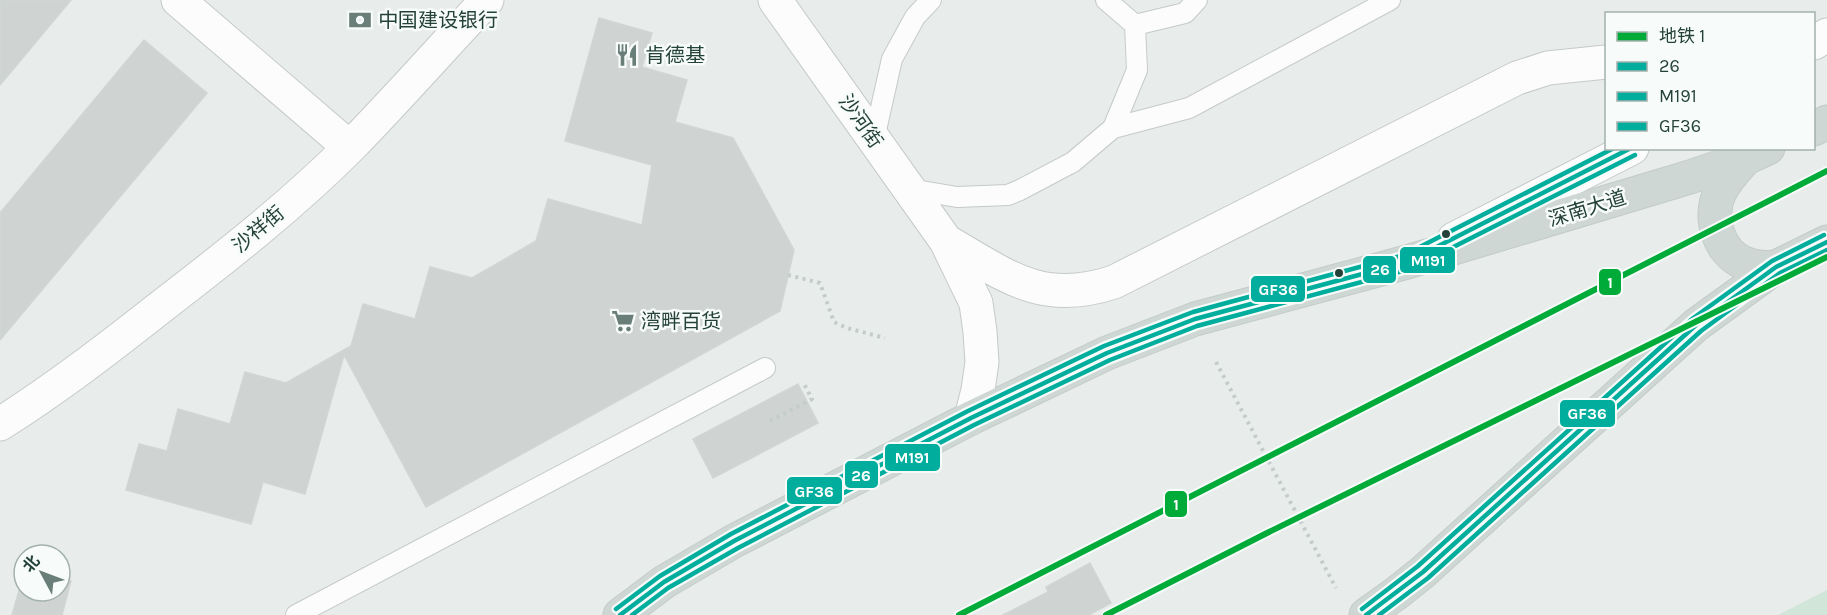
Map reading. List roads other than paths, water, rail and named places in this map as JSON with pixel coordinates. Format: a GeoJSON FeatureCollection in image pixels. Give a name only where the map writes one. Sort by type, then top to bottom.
{"type":"FeatureCollection","features":[{"type":"Feature","properties":{"kind":"main road","name":"深南大道"},"geometry":{"type":"LineString","coordinates":[[620,615],[664,582],[734,541],[971,418],[1107,353],[1195,319],[1407,262],[1690,177],[1757,153]]}},
{"type":"Feature","properties":{"kind":"main road"},"geometry":{"type":"LineString","coordinates":[[1757,153],[1730,175],[1714,210],[1715,225],[1729,254],[1744,263],[1762,268],[1776,267]]}},
{"type":"Feature","properties":{"kind":"main road"},"geometry":{"type":"LineString","coordinates":[[1366,615],[1423,572],[1696,325],[1776,267],[1827,242]]}},
{"type":"Feature","properties":{"kind":"street"},"geometry":{"type":"LineString","coordinates":[[178,0],[350,147]]}},
{"type":"Feature","properties":{"kind":"street","name":"沙祥街"},"geometry":{"type":"LineString","coordinates":[[0,424],[30,405],[210,270],[286,206],[350,147],[487,0]]}},
{"type":"Feature","properties":{"kind":"street","name":"沙河街"},"geometry":{"type":"LineString","coordinates":[[775,0],[946,241],[976,303],[982,362],[971,418]]}},
{"type":"Feature","properties":{"kind":"street"},"geometry":{"type":"LineString","coordinates":[[946,241],[1019,282],[1038,288],[1066,291],[1096,288],[1114,282],[1517,78],[1548,68],[1605,62]]}},
{"type":"Feature","properties":{"kind":"street"},"geometry":{"type":"LineString","coordinates":[[1407,262],[1628,150]]}},
{"type":"Feature","properties":{"kind":"lane"},"geometry":{"type":"LineString","coordinates":[[874,140],[892,59],[915,17],[931,0]]}},
{"type":"Feature","properties":{"kind":"lane"},"geometry":{"type":"LineString","coordinates":[[1106,0],[1135,25],[1137,70],[1113,128]]}},
{"type":"Feature","properties":{"kind":"lane"},"geometry":{"type":"LineString","coordinates":[[1135,25],[1185,14],[1197,0]]}},
{"type":"Feature","properties":{"kind":"lane"},"geometry":{"type":"LineString","coordinates":[[910,189],[957,197],[1008,195],[1073,162],[1113,128],[1189,108],[1390,0]]}},
{"type":"Feature","properties":{"kind":"lane"},"geometry":{"type":"LineString","coordinates":[[296,615],[765,368]]}},
{"type":"Feature","properties":{"kind":"metro line","name":"1"},"geometry":{"type":"LineString","coordinates":[[959,615],[1827,171]]}},
{"type":"Feature","properties":{"kind":"metro line","name":"1"},"geometry":{"type":"LineString","coordinates":[[1106,615],[1267,533],[1827,257]]}},
{"type":"Feature","properties":{"kind":"place","name":"中国建设银行"},"geometry":{"type":"Point","coordinates":[360,20]}},
{"type":"Feature","properties":{"kind":"place","name":"肯德基"},"geometry":{"type":"Point","coordinates":[627,55]}},
{"type":"Feature","properties":{"kind":"place","name":"湾畔百货"},"geometry":{"type":"Point","coordinates":[623,321]}}]}
